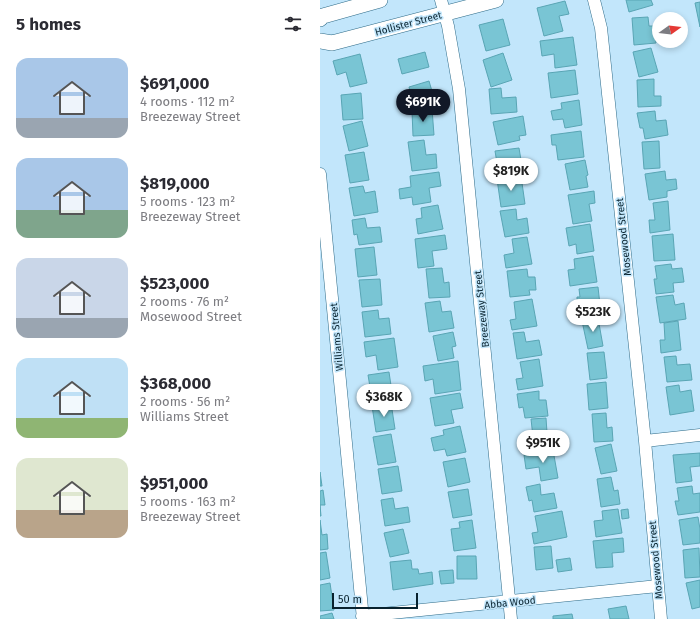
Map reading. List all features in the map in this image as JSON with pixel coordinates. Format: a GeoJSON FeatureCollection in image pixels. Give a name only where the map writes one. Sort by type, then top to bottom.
{"type":"FeatureCollection","features":[{"type":"Feature","properties":{"kind":"street"},"geometry":{"type":"LineString","coordinates":[[320,18],[380,0]]}},
{"type":"Feature","properties":{"kind":"street","name":"Hollister Street"},"geometry":{"type":"LineString","coordinates":[[320,41],[332,43],[443,7],[496,0]]}},
{"type":"Feature","properties":{"kind":"street","name":"Mosewood Street"},"geometry":{"type":"LineString","coordinates":[[594,0],[601,28],[645,441],[661,619]]}},
{"type":"Feature","properties":{"kind":"street","name":"Breezeway Street"},"geometry":{"type":"LineString","coordinates":[[443,7],[448,26],[459,89],[511,619]]}},
{"type":"Feature","properties":{"kind":"street","name":"Williams Street"},"geometry":{"type":"LineString","coordinates":[[320,174],[362,618]]}},
{"type":"Feature","properties":{"kind":"street"},"geometry":{"type":"LineString","coordinates":[[645,441],[700,435]]}},
{"type":"Feature","properties":{"kind":"street","name":"Abba Wood"},"geometry":{"type":"LineString","coordinates":[[362,618],[658,586]]}},
{"type":"Feature","properties":{"kind":"building"},"geometry":{"type":"Polygon","coordinates":[[[626,0],[651,0],[653,5],[629,12],[626,0]]]}},
{"type":"Feature","properties":{"kind":"building"},"geometry":{"type":"Polygon","coordinates":[[[565,1],[569,14],[559,16],[563,31],[544,36],[537,8],[565,1]]]}},
{"type":"Feature","properties":{"kind":"building"},"geometry":{"type":"Polygon","coordinates":[[[700,2],[700,27],[695,3],[700,2]]]}},
{"type":"Feature","properties":{"kind":"building"},"geometry":{"type":"Polygon","coordinates":[[[648,17],[649,26],[652,26],[652,43],[634,45],[632,18],[648,17]]]}},
{"type":"Feature","properties":{"kind":"building"},"geometry":{"type":"Polygon","coordinates":[[[503,19],[510,45],[486,51],[479,25],[503,19]]]}},
{"type":"Feature","properties":{"kind":"building"},"geometry":{"type":"Polygon","coordinates":[[[573,37],[577,65],[555,68],[554,54],[542,56],[540,41],[573,37]]]}},
{"type":"Feature","properties":{"kind":"building"},"geometry":{"type":"Polygon","coordinates":[[[651,48],[658,72],[639,77],[633,52],[651,48]]]}},
{"type":"Feature","properties":{"kind":"building"},"geometry":{"type":"Polygon","coordinates":[[[425,52],[429,67],[402,74],[398,59],[425,52]]]}},
{"type":"Feature","properties":{"kind":"building"},"geometry":{"type":"Polygon","coordinates":[[[503,53],[512,80],[491,87],[483,60],[503,53]]]}},
{"type":"Feature","properties":{"kind":"building"},"geometry":{"type":"Polygon","coordinates":[[[360,54],[367,83],[350,87],[346,72],[337,75],[333,61],[360,54]]]}},
{"type":"Feature","properties":{"kind":"building"},"geometry":{"type":"Polygon","coordinates":[[[575,70],[578,94],[551,98],[548,73],[575,70]]]}},
{"type":"Feature","properties":{"kind":"building"},"geometry":{"type":"Polygon","coordinates":[[[654,79],[654,96],[661,96],[661,106],[638,107],[637,80],[654,79]]]}},
{"type":"Feature","properties":{"kind":"building"},"geometry":{"type":"Polygon","coordinates":[[[429,81],[434,98],[413,104],[409,87],[429,81]]]}},
{"type":"Feature","properties":{"kind":"building"},"geometry":{"type":"Polygon","coordinates":[[[501,88],[502,98],[516,97],[517,112],[491,114],[489,89],[501,88]]]}},
{"type":"Feature","properties":{"kind":"building"},"geometry":{"type":"Polygon","coordinates":[[[361,93],[363,119],[343,120],[341,95],[361,93]]]}},
{"type":"Feature","properties":{"kind":"building"},"geometry":{"type":"Polygon","coordinates":[[[579,100],[582,125],[565,128],[563,119],[553,120],[551,111],[562,109],[561,103],[579,100]]]}},
{"type":"Feature","properties":{"kind":"building"},"geometry":{"type":"Polygon","coordinates":[[[432,109],[434,135],[413,136],[412,111],[432,109]]]}},
{"type":"Feature","properties":{"kind":"building"},"geometry":{"type":"Polygon","coordinates":[[[655,111],[656,121],[666,120],[668,135],[645,139],[643,128],[640,128],[637,113],[655,111]]]}},
{"type":"Feature","properties":{"kind":"building"},"geometry":{"type":"Polygon","coordinates":[[[523,116],[526,135],[519,136],[520,140],[498,145],[493,122],[523,116]]]}},
{"type":"Feature","properties":{"kind":"building"},"geometry":{"type":"Polygon","coordinates":[[[362,121],[368,146],[349,151],[343,126],[362,121]]]}},
{"type":"Feature","properties":{"kind":"building"},"geometry":{"type":"Polygon","coordinates":[[[581,131],[584,157],[558,160],[556,145],[552,145],[551,135],[581,131]]]}},
{"type":"Feature","properties":{"kind":"building"},"geometry":{"type":"Polygon","coordinates":[[[424,140],[426,155],[436,154],[437,168],[412,171],[408,142],[424,140]]]}},
{"type":"Feature","properties":{"kind":"building"},"geometry":{"type":"Polygon","coordinates":[[[659,141],[660,168],[644,169],[642,142],[659,141]]]}},
{"type":"Feature","properties":{"kind":"building"},"geometry":{"type":"Polygon","coordinates":[[[519,148],[523,172],[499,175],[495,151],[519,148]]]}},
{"type":"Feature","properties":{"kind":"building"},"geometry":{"type":"Polygon","coordinates":[[[364,152],[369,180],[350,183],[345,155],[364,152]]]}},
{"type":"Feature","properties":{"kind":"building"},"geometry":{"type":"Polygon","coordinates":[[[585,160],[588,175],[586,176],[588,187],[570,190],[565,164],[585,160]]]}},
{"type":"Feature","properties":{"kind":"building"},"geometry":{"type":"Polygon","coordinates":[[[665,171],[666,180],[676,179],[677,189],[667,191],[667,197],[649,200],[645,174],[665,171]]]}},
{"type":"Feature","properties":{"kind":"building"},"geometry":{"type":"Polygon","coordinates":[[[439,172],[441,186],[429,188],[431,202],[413,205],[412,197],[400,199],[399,189],[411,187],[410,176],[439,172]]]}},
{"type":"Feature","properties":{"kind":"building"},"geometry":{"type":"Polygon","coordinates":[[[521,176],[525,204],[501,207],[497,179],[521,176]]]}},
{"type":"Feature","properties":{"kind":"building"},"geometry":{"type":"Polygon","coordinates":[[[363,186],[365,193],[375,191],[378,212],[354,216],[349,188],[363,186]]]}},
{"type":"Feature","properties":{"kind":"building"},"geometry":{"type":"Polygon","coordinates":[[[594,191],[595,203],[589,204],[592,221],[573,224],[568,195],[594,191]]]}},
{"type":"Feature","properties":{"kind":"building"},"geometry":{"type":"Polygon","coordinates":[[[668,201],[670,230],[650,233],[649,220],[655,220],[653,203],[668,201]]]}},
{"type":"Feature","properties":{"kind":"building"},"geometry":{"type":"Polygon","coordinates":[[[438,205],[443,229],[418,234],[416,219],[422,218],[421,208],[438,205]]]}},
{"type":"Feature","properties":{"kind":"building"},"geometry":{"type":"Polygon","coordinates":[[[516,209],[517,220],[527,218],[529,233],[505,237],[500,211],[516,209]]]}},
{"type":"Feature","properties":{"kind":"building"},"geometry":{"type":"Polygon","coordinates":[[[365,218],[367,228],[380,227],[382,242],[359,245],[357,234],[354,235],[352,220],[365,218]]]}},
{"type":"Feature","properties":{"kind":"building"},"geometry":{"type":"Polygon","coordinates":[[[590,224],[594,251],[577,254],[576,244],[569,246],[566,228],[590,224]]]}},
{"type":"Feature","properties":{"kind":"building"},"geometry":{"type":"Polygon","coordinates":[[[673,234],[675,260],[654,261],[652,236],[673,234]]]}},
{"type":"Feature","properties":{"kind":"building"},"geometry":{"type":"Polygon","coordinates":[[[445,235],[447,249],[432,251],[434,266],[418,268],[415,239],[445,235]]]}},
{"type":"Feature","properties":{"kind":"building"},"geometry":{"type":"Polygon","coordinates":[[[527,237],[532,264],[506,268],[504,255],[514,253],[512,239],[527,237]]]}},
{"type":"Feature","properties":{"kind":"building"},"geometry":{"type":"Polygon","coordinates":[[[374,247],[377,275],[358,277],[355,249],[374,247]]]}},
{"type":"Feature","properties":{"kind":"building"},"geometry":{"type":"Polygon","coordinates":[[[593,256],[597,282],[570,286],[568,270],[575,269],[574,259],[593,256]]]}},
{"type":"Feature","properties":{"kind":"building"},"geometry":{"type":"Polygon","coordinates":[[[671,264],[672,269],[682,268],[684,282],[673,283],[674,292],[656,294],[654,279],[657,279],[655,266],[671,264]]]}},
{"type":"Feature","properties":{"kind":"building"},"geometry":{"type":"Polygon","coordinates":[[[442,268],[444,283],[449,282],[450,297],[429,298],[426,269],[442,268]]]}},
{"type":"Feature","properties":{"kind":"building"},"geometry":{"type":"Polygon","coordinates":[[[527,269],[528,277],[535,277],[536,290],[529,290],[530,295],[510,297],[507,271],[527,269]]]}},
{"type":"Feature","properties":{"kind":"building"},"geometry":{"type":"Polygon","coordinates":[[[380,279],[382,305],[362,307],[359,280],[380,279]]]}},
{"type":"Feature","properties":{"kind":"building"},"geometry":{"type":"Polygon","coordinates":[[[598,287],[601,314],[582,316],[581,304],[577,305],[577,297],[580,297],[579,289],[598,287]]]}},
{"type":"Feature","properties":{"kind":"building"},"geometry":{"type":"Polygon","coordinates":[[[673,295],[675,305],[684,303],[686,319],[660,323],[656,297],[673,295]]]}},
{"type":"Feature","properties":{"kind":"building"},"geometry":{"type":"Polygon","coordinates":[[[532,299],[537,326],[512,330],[510,320],[516,319],[514,302],[532,299]]]}},
{"type":"Feature","properties":{"kind":"building"},"geometry":{"type":"Polygon","coordinates":[[[440,301],[442,312],[451,311],[454,328],[429,332],[425,303],[440,301]]]}},
{"type":"Feature","properties":{"kind":"building"},"geometry":{"type":"Polygon","coordinates":[[[378,310],[379,319],[389,318],[391,334],[365,337],[362,312],[378,310]]]}},
{"type":"Feature","properties":{"kind":"building"},"geometry":{"type":"Polygon","coordinates":[[[598,318],[603,346],[588,349],[582,321],[598,318]]]}},
{"type":"Feature","properties":{"kind":"building"},"geometry":{"type":"Polygon","coordinates":[[[678,321],[681,350],[661,353],[660,340],[665,340],[664,323],[678,321]]]}},
{"type":"Feature","properties":{"kind":"building"},"geometry":{"type":"Polygon","coordinates":[[[453,332],[456,346],[452,347],[454,358],[438,361],[433,336],[453,332]]]}},
{"type":"Feature","properties":{"kind":"building"},"geometry":{"type":"Polygon","coordinates":[[[524,332],[526,342],[539,340],[542,355],[517,359],[513,333],[524,332]]]}},
{"type":"Feature","properties":{"kind":"building"},"geometry":{"type":"Polygon","coordinates":[[[394,338],[398,367],[378,370],[376,355],[366,357],[364,342],[394,338]]]}},
{"type":"Feature","properties":{"kind":"building"},"geometry":{"type":"Polygon","coordinates":[[[604,352],[607,378],[590,380],[587,353],[604,352]]]}},
{"type":"Feature","properties":{"kind":"building"},"geometry":{"type":"Polygon","coordinates":[[[676,356],[677,365],[690,364],[692,380],[667,382],[664,357],[676,356]]]}},
{"type":"Feature","properties":{"kind":"building"},"geometry":{"type":"Polygon","coordinates":[[[539,359],[543,386],[518,390],[516,379],[523,378],[520,362],[539,359]]]}},
{"type":"Feature","properties":{"kind":"building"},"geometry":{"type":"Polygon","coordinates":[[[458,361],[461,390],[435,394],[433,379],[425,381],[423,366],[458,361]]]}},
{"type":"Feature","properties":{"kind":"building"},"geometry":{"type":"Polygon","coordinates":[[[389,372],[393,399],[370,403],[369,393],[371,393],[368,375],[389,372]]]}},
{"type":"Feature","properties":{"kind":"building"},"geometry":{"type":"Polygon","coordinates":[[[606,382],[608,408],[589,410],[587,384],[606,382]]]}},
{"type":"Feature","properties":{"kind":"building"},"geometry":{"type":"Polygon","coordinates":[[[679,385],[680,392],[691,390],[694,411],[670,415],[666,387],[679,385]]]}},
{"type":"Feature","properties":{"kind":"building"},"geometry":{"type":"Polygon","coordinates":[[[539,391],[539,400],[546,400],[548,416],[525,418],[523,407],[519,408],[517,394],[539,391]]]}},
{"type":"Feature","properties":{"kind":"building"},"geometry":{"type":"Polygon","coordinates":[[[460,393],[463,408],[451,410],[454,423],[435,426],[430,398],[460,393]]]}},
{"type":"Feature","properties":{"kind":"building"},"geometry":{"type":"Polygon","coordinates":[[[391,403],[395,429],[376,432],[372,406],[391,403]]]}},
{"type":"Feature","properties":{"kind":"building"},"geometry":{"type":"Polygon","coordinates":[[[606,413],[607,428],[612,427],[613,441],[594,442],[592,414],[606,413]]]}},
{"type":"Feature","properties":{"kind":"building"},"geometry":{"type":"Polygon","coordinates":[[[546,418],[548,447],[528,449],[527,437],[533,437],[531,419],[546,418]]]}},
{"type":"Feature","properties":{"kind":"building"},"geometry":{"type":"Polygon","coordinates":[[[460,426],[466,452],[447,456],[445,449],[434,451],[431,438],[444,435],[443,430],[460,426]]]}},
{"type":"Feature","properties":{"kind":"building"},"geometry":{"type":"Polygon","coordinates":[[[391,434],[396,462],[378,465],[373,437],[391,434]]]}},
{"type":"Feature","properties":{"kind":"building"},"geometry":{"type":"Polygon","coordinates":[[[611,444],[617,471],[601,474],[595,448],[611,444]]]}},
{"type":"Feature","properties":{"kind":"building"},"geometry":{"type":"Polygon","coordinates":[[[553,450],[558,478],[541,481],[539,467],[526,469],[524,455],[553,450]]]}},
{"type":"Feature","properties":{"kind":"building"},"geometry":{"type":"Polygon","coordinates":[[[700,453],[700,466],[690,467],[692,481],[676,483],[673,455],[700,453]]]}},
{"type":"Feature","properties":{"kind":"building"},"geometry":{"type":"Polygon","coordinates":[[[465,458],[470,482],[448,487],[443,462],[465,458]]]}},
{"type":"Feature","properties":{"kind":"building"},"geometry":{"type":"Polygon","coordinates":[[[398,466],[402,491],[382,494],[378,469],[398,466]]]}},
{"type":"Feature","properties":{"kind":"building"},"geometry":{"type":"Polygon","coordinates":[[[320,472],[322,486],[320,486],[320,472]]]}},
{"type":"Feature","properties":{"kind":"building"},"geometry":{"type":"Polygon","coordinates":[[[611,477],[614,491],[618,490],[620,504],[601,507],[597,479],[611,477]]]}},
{"type":"Feature","properties":{"kind":"building"},"geometry":{"type":"Polygon","coordinates":[[[540,484],[541,495],[554,493],[557,508],[534,512],[532,500],[529,501],[526,487],[540,484]]]}},
{"type":"Feature","properties":{"kind":"building"},"geometry":{"type":"Polygon","coordinates":[[[692,486],[693,494],[700,493],[700,512],[678,515],[675,501],[679,501],[677,488],[692,486]]]}},
{"type":"Feature","properties":{"kind":"building"},"geometry":{"type":"Polygon","coordinates":[[[468,489],[472,515],[453,518],[448,492],[468,489]]]}},
{"type":"Feature","properties":{"kind":"building"},"geometry":{"type":"Polygon","coordinates":[[[323,490],[325,505],[320,505],[320,491],[323,490]]]}},
{"type":"Feature","properties":{"kind":"building"},"geometry":{"type":"Polygon","coordinates":[[[393,498],[395,509],[408,507],[410,522],[385,526],[381,500],[393,498]]]}},
{"type":"Feature","properties":{"kind":"building"},"geometry":{"type":"Polygon","coordinates":[[[618,509],[622,533],[596,537],[594,521],[603,520],[602,511],[618,509]]]}},
{"type":"Feature","properties":{"kind":"building"},"geometry":{"type":"Polygon","coordinates":[[[628,509],[629,518],[622,519],[621,510],[628,509]]]}},
{"type":"Feature","properties":{"kind":"building"},"geometry":{"type":"Polygon","coordinates":[[[562,511],[567,537],[534,544],[532,533],[538,532],[535,516],[562,511]]]}},
{"type":"Feature","properties":{"kind":"building"},"geometry":{"type":"Polygon","coordinates":[[[698,517],[700,543],[683,545],[679,520],[698,517]]]}},
{"type":"Feature","properties":{"kind":"building"},"geometry":{"type":"Polygon","coordinates":[[[320,520],[322,535],[327,534],[328,549],[320,550],[320,520]]]}},
{"type":"Feature","properties":{"kind":"building"},"geometry":{"type":"Polygon","coordinates":[[[472,520],[476,548],[454,551],[451,529],[460,528],[459,522],[472,520]]]}},
{"type":"Feature","properties":{"kind":"building"},"geometry":{"type":"Polygon","coordinates":[[[403,529],[409,553],[390,557],[384,533],[403,529]]]}},
{"type":"Feature","properties":{"kind":"building"},"geometry":{"type":"Polygon","coordinates":[[[623,538],[624,552],[612,553],[613,567],[596,568],[593,541],[623,538]]]}},
{"type":"Feature","properties":{"kind":"building"},"geometry":{"type":"Polygon","coordinates":[[[551,546],[553,568],[536,570],[534,547],[551,546]]]}},
{"type":"Feature","properties":{"kind":"building"},"geometry":{"type":"Polygon","coordinates":[[[699,548],[700,577],[685,578],[683,550],[699,548]]]}},
{"type":"Feature","properties":{"kind":"building"},"geometry":{"type":"Polygon","coordinates":[[[326,552],[330,578],[320,580],[320,553],[326,552]]]}},
{"type":"Feature","properties":{"kind":"building"},"geometry":{"type":"Polygon","coordinates":[[[457,556],[476,556],[477,579],[457,579],[457,556]]]}},
{"type":"Feature","properties":{"kind":"building"},"geometry":{"type":"Polygon","coordinates":[[[570,558],[572,570],[558,572],[556,560],[570,558]]]}},
{"type":"Feature","properties":{"kind":"building"},"geometry":{"type":"Polygon","coordinates":[[[411,560],[412,569],[418,569],[419,574],[432,572],[433,584],[393,590],[390,562],[411,560]]]}},
{"type":"Feature","properties":{"kind":"building"},"geometry":{"type":"Polygon","coordinates":[[[453,570],[454,583],[441,584],[439,571],[453,570]]]}},
{"type":"Feature","properties":{"kind":"building"},"geometry":{"type":"Polygon","coordinates":[[[700,580],[700,607],[692,609],[686,583],[700,580]]]}},
{"type":"Feature","properties":{"kind":"building"},"geometry":{"type":"Polygon","coordinates":[[[330,583],[334,610],[320,611],[320,585],[330,583]]]}},
{"type":"Feature","properties":{"kind":"building"},"geometry":{"type":"Polygon","coordinates":[[[626,606],[629,619],[610,619],[608,609],[626,606]]]}},
{"type":"Feature","properties":{"kind":"building"},"geometry":{"type":"Polygon","coordinates":[[[332,613],[334,619],[320,619],[320,616],[332,613]]]}},
{"type":"Feature","properties":{"kind":"building"},"geometry":{"type":"Polygon","coordinates":[[[572,614],[573,619],[553,619],[553,616],[572,614]]]}}]}
